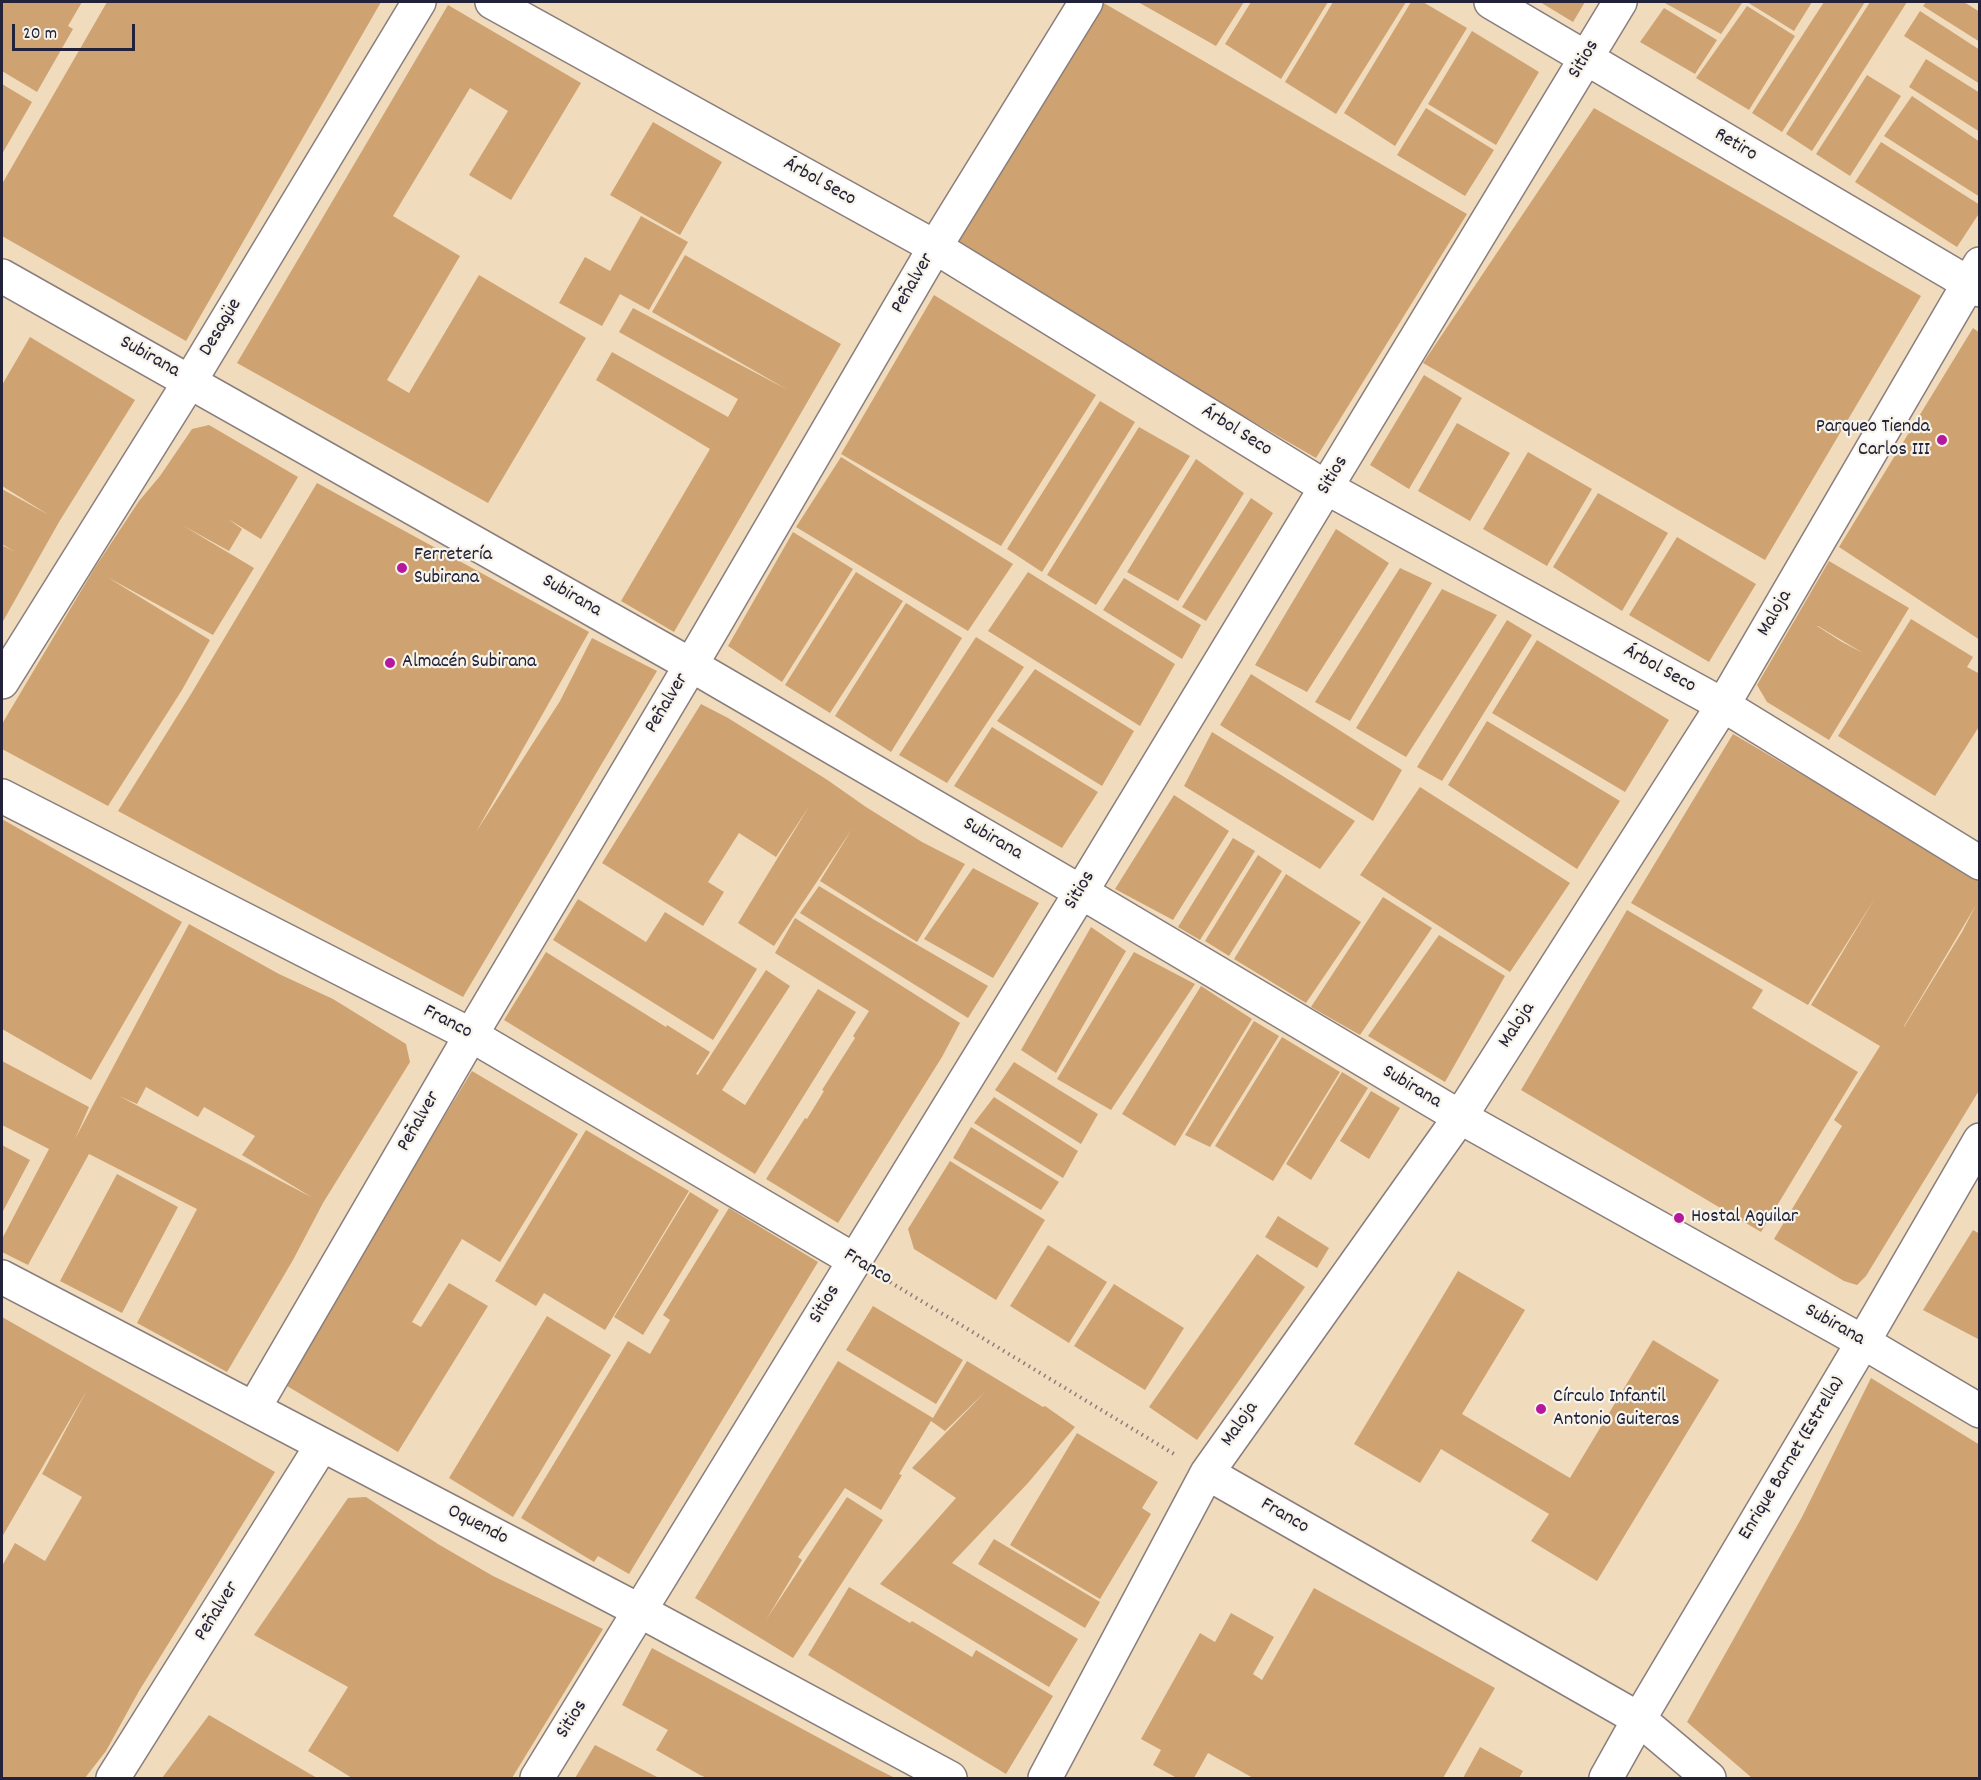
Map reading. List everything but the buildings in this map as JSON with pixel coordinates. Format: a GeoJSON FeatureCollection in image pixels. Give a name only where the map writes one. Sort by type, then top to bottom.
{"type":"FeatureCollection","features":[{"type":"Feature","properties":{"kind":"street","name":"Desagüe"},"geometry":{"type":"LineString","coordinates":[[2,682],[190,381],[419,2]]}},
{"type":"Feature","properties":{"kind":"street","name":"Árbol Seco"},"geometry":{"type":"LineString","coordinates":[[492,2],[935,248],[1327,488],[1723,705],[1980,863]]}},
{"type":"Feature","properties":{"kind":"street","name":"Peñalver"},"geometry":{"type":"LineString","coordinates":[[254,1408],[935,248],[1086,2]]}},
{"type":"Feature","properties":{"kind":"street","name":"Retiro"},"geometry":{"type":"LineString","coordinates":[[1491,2],[1976,279]]}},
{"type":"Feature","properties":{"kind":"street","name":"Sitios"},"geometry":{"type":"LineString","coordinates":[[537,1779],[1081,892],[1620,2]]}},
{"type":"Feature","properties":{"kind":"street","name":"Subirana"},"geometry":{"type":"LineString","coordinates":[[2,276],[692,665],[1460,1117],[1863,1342],[1980,1411]]}},
{"type":"Feature","properties":{"kind":"street","name":"Maloja"},"geometry":{"type":"LineString","coordinates":[[1045,1779],[1207,1473],[1460,1117],[1723,705],[1976,279]]}},
{"type":"Feature","properties":{"kind":"street","name":"Franco"},"geometry":{"type":"LineString","coordinates":[[2,796],[471,1035],[854,1260]]}},
{"type":"Feature","properties":{"kind":"street","name":"Enrique Barnet (Estrella)"},"geometry":{"type":"LineString","coordinates":[[1606,1779],[1639,1719],[1980,1140]]}},
{"type":"Feature","properties":{"kind":"street","name":"Oquendo"},"geometry":{"type":"LineString","coordinates":[[2,1277],[640,1611],[950,1779]]}},
{"type":"Feature","properties":{"kind":"street","name":"Peñalver"},"geometry":{"type":"LineString","coordinates":[[113,1779],[322,1445]]}},
{"type":"Feature","properties":{"kind":"street","name":"Franco"},"geometry":{"type":"LineString","coordinates":[[1207,1473],[1639,1719],[1710,1779]]}},
{"type":"Feature","properties":{"kind":"path","name":"Franco"},"geometry":{"type":"LineString","coordinates":[[854,1260],[1207,1473]]}},
{"type":"Feature","properties":{"kind":"place","name":"Parqueo Tienda Carlos III"},"geometry":{"type":"Point","coordinates":[1942,440]}},
{"type":"Feature","properties":{"kind":"place","name":"Ferretería Subirana"},"geometry":{"type":"Point","coordinates":[402,568]}},
{"type":"Feature","properties":{"kind":"place","name":"Almacén Subirana"},"geometry":{"type":"Point","coordinates":[390,663]}},
{"type":"Feature","properties":{"kind":"place","name":"Hostal Aguilar"},"geometry":{"type":"Point","coordinates":[1679,1218]}},
{"type":"Feature","properties":{"kind":"place","name":"Círculo Infantil Antonio Guiteras"},"geometry":{"type":"Point","coordinates":[1541,1409]}}]}
